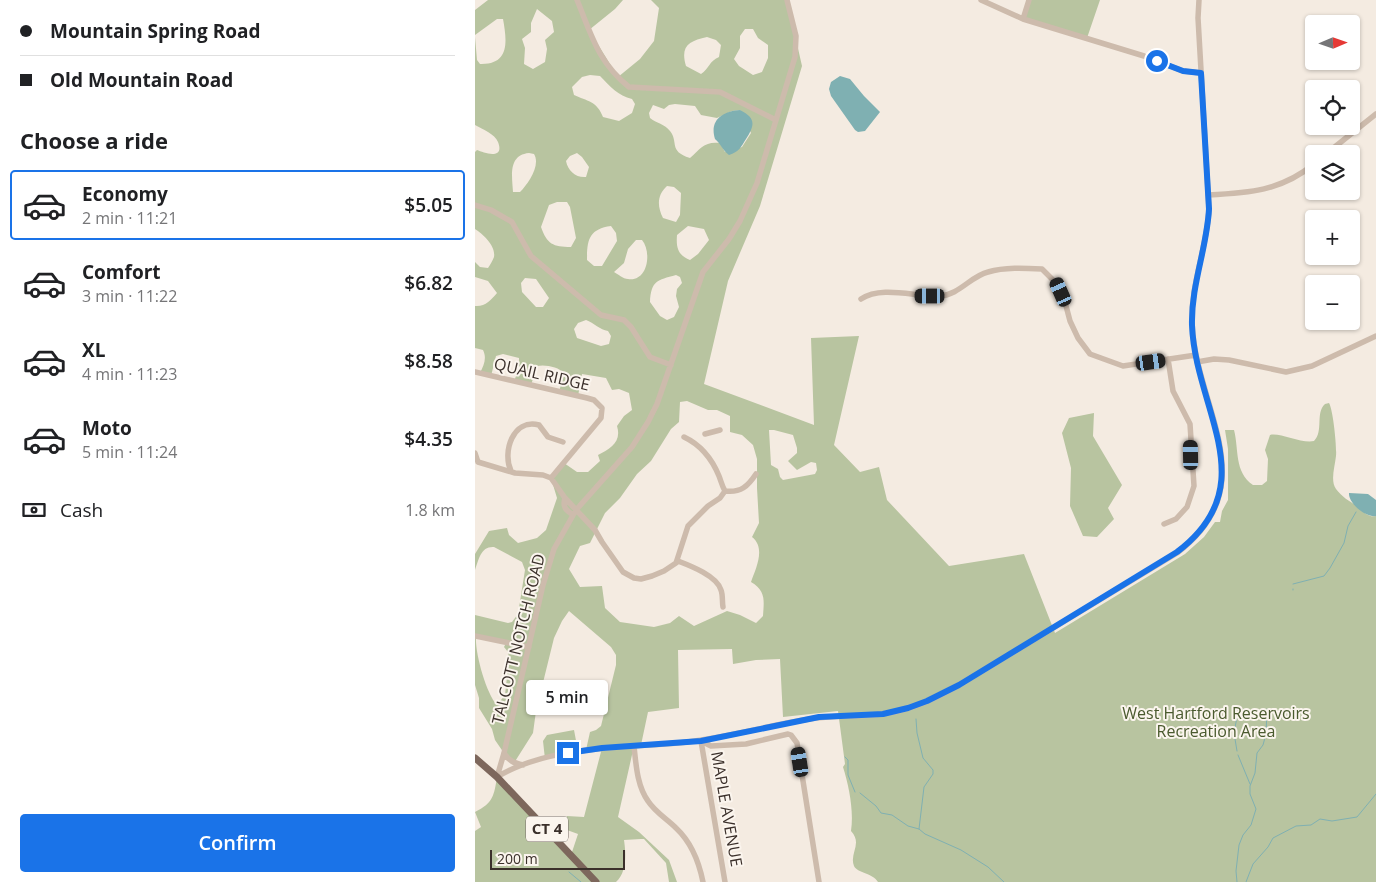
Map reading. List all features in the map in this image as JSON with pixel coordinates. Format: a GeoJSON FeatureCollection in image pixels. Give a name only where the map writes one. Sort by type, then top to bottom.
{"type":"FeatureCollection","features":[{"type":"Feature","properties":{"kind":"main road","name":"CT 4"},"geometry":{"type":"LineString","coordinates":[[475,758],[497,777],[596,882]]}},
{"type":"Feature","properties":{"kind":"street"},"geometry":{"type":"LineString","coordinates":[[577,0],[601,57],[618,78],[629,87],[720,92],[776,120]]}},
{"type":"Feature","properties":{"kind":"street","name":"TALCOTT NOTCH ROAD"},"geometry":{"type":"LineString","coordinates":[[497,777],[548,566],[560,537],[575,513],[641,434],[657,404],[703,272],[729,239],[750,202],[762,170],[795,58],[796,36],[787,0]]}},
{"type":"Feature","properties":{"kind":"street"},"geometry":{"type":"LineString","coordinates":[[981,0],[1023,19],[1144,56],[1183,71],[1201,73]]}},
{"type":"Feature","properties":{"kind":"street"},"geometry":{"type":"LineString","coordinates":[[1023,19],[1029,0]]}},
{"type":"Feature","properties":{"kind":"street"},"geometry":{"type":"LineString","coordinates":[[497,777],[509,769],[578,751],[701,741],[819,717],[883,714],[908,708],[927,701],[972,677],[1189,544],[1207,524],[1212,515],[1219,497],[1222,477],[1221,451],[1197,358],[1193,333],[1192,308],[1207,231],[1208,195],[1198,18],[1199,0]]}},
{"type":"Feature","properties":{"kind":"street"},"geometry":{"type":"LineString","coordinates":[[1337,145],[1376,114]]}},
{"type":"Feature","properties":{"kind":"street"},"geometry":{"type":"LineString","coordinates":[[1208,195],[1265,189],[1293,179],[1305,170]]}},
{"type":"Feature","properties":{"kind":"street"},"geometry":{"type":"LineString","coordinates":[[475,205],[491,210],[512,222],[531,256],[601,315],[624,320],[631,327],[650,357],[671,365]]}},
{"type":"Feature","properties":{"kind":"street"},"geometry":{"type":"LineString","coordinates":[[861,299],[868,295],[885,292],[917,296],[943,296],[961,288],[987,272],[1017,268],[1042,269],[1057,283],[1070,321],[1090,354],[1123,366],[1168,359],[1197,358],[1229,360],[1286,372],[1312,366],[1376,336]]}},
{"type":"Feature","properties":{"kind":"street"},"geometry":{"type":"LineString","coordinates":[[1164,524],[1176,519],[1187,508],[1194,486],[1189,424],[1173,392],[1168,359]]}},
{"type":"Feature","properties":{"kind":"street","name":"QUAIL RIDGE"},"geometry":{"type":"LineString","coordinates":[[475,372],[587,398],[594,400],[602,408],[601,418],[551,478]]}},
{"type":"Feature","properties":{"kind":"street"},"geometry":{"type":"LineString","coordinates":[[500,469],[507,460],[511,438],[525,426],[539,425],[552,439],[563,442]]}},
{"type":"Feature","properties":{"kind":"street"},"geometry":{"type":"LineString","coordinates":[[705,434],[720,430]]}},
{"type":"Feature","properties":{"kind":"street"},"geometry":{"type":"LineString","coordinates":[[684,437],[696,444],[708,456],[725,491],[732,492],[743,489],[756,474]]}},
{"type":"Feature","properties":{"kind":"street"},"geometry":{"type":"LineString","coordinates":[[475,452],[477,463],[522,474],[543,475],[551,478],[575,513],[595,530],[623,572],[634,578],[641,579],[652,576],[664,571],[678,561],[681,544],[688,526],[708,506],[720,498],[725,491]]}},
{"type":"Feature","properties":{"kind":"street"},"geometry":{"type":"LineString","coordinates":[[507,460],[511,471]]}},
{"type":"Feature","properties":{"kind":"street"},"geometry":{"type":"LineString","coordinates":[[678,561],[693,566],[718,585],[721,589],[723,607]]}},
{"type":"Feature","properties":{"kind":"street"},"geometry":{"type":"LineString","coordinates":[[475,636],[529,647]]}},
{"type":"Feature","properties":{"kind":"street"},"geometry":{"type":"LineString","coordinates":[[701,741],[711,746],[746,744],[783,734],[791,735],[795,738],[819,882]]}},
{"type":"Feature","properties":{"kind":"street","name":"MAPLE AVENUE"},"geometry":{"type":"LineString","coordinates":[[701,741],[725,882]]}},
{"type":"Feature","properties":{"kind":"street"},"geometry":{"type":"LineString","coordinates":[[635,746],[635,760],[642,791],[654,809],[685,838],[698,860],[703,882]]}},
{"type":"Feature","properties":{"kind":"street"},"geometry":{"type":"LineString","coordinates":[[504,753],[514,763],[523,765]]}},
{"type":"Feature","properties":{"kind":"green space","name":"West Hartford Reservoirs Recreation Area"},"geometry":{"type":"Polygon","coordinates":[[[488,0],[623,0],[589,30],[618,77],[640,59],[654,41],[659,8],[651,0],[787,0],[802,66],[760,206],[728,281],[704,384],[814,425],[811,338],[859,336],[834,445],[860,472],[879,467],[887,500],[949,566],[1024,554],[1055,633],[1185,554],[1204,537],[1215,522],[1220,522],[1222,511],[1228,500],[1228,449],[1225,430],[1234,430],[1238,460],[1247,480],[1253,485],[1262,485],[1267,481],[1268,459],[1265,450],[1270,435],[1314,441],[1319,432],[1320,412],[1325,404],[1329,403],[1336,445],[1334,486],[1343,497],[1366,514],[1376,516],[1376,882],[878,882],[854,866],[853,857],[856,840],[851,831],[851,807],[843,767],[845,764],[838,711],[783,717],[780,659],[756,660],[733,664],[732,649],[678,650],[679,708],[648,712],[641,745],[634,746],[618,817],[639,832],[669,860],[677,882],[669,882],[666,863],[644,839],[641,839],[624,840],[624,868],[616,882],[475,882],[475,831],[481,827],[475,812],[486,805],[492,798],[497,777],[571,855],[578,834],[567,830],[564,822],[567,816],[584,817],[602,748],[586,750],[590,732],[601,726],[616,665],[616,655],[611,647],[569,611],[554,638],[536,711],[533,733],[514,763],[508,759],[495,740],[492,729],[479,708],[479,698],[475,685],[475,615],[508,623],[512,622],[518,614],[525,570],[522,562],[494,547],[490,547],[483,551],[475,570],[475,554],[489,531],[507,528],[509,535],[518,543],[537,538],[546,530],[557,498],[551,478],[564,463],[577,472],[588,472],[600,461],[598,455],[614,444],[618,436],[617,426],[624,416],[632,410],[629,393],[619,389],[612,390],[606,378],[582,374],[578,396],[559,392],[564,373],[562,371],[544,365],[537,366],[531,385],[514,381],[519,369],[519,358],[503,354],[496,356],[491,376],[480,373],[485,356],[483,350],[475,348],[475,306],[485,304],[497,293],[488,281],[475,277],[475,262],[480,267],[488,268],[494,258],[494,253],[488,241],[475,229],[475,152],[477,150],[493,154],[499,151],[499,148],[498,142],[494,137],[475,125],[475,37],[477,60],[480,64],[490,63],[502,56],[505,35],[503,19],[497,19],[475,35],[475,10],[488,0]],[[537,9],[531,23],[531,32],[522,39],[525,48],[524,64],[533,69],[545,62],[547,49],[545,40],[554,32],[552,21],[537,9]],[[745,29],[740,36],[740,48],[734,59],[739,66],[753,75],[762,72],[768,58],[768,45],[758,38],[753,29],[745,29]],[[707,37],[691,43],[685,49],[684,59],[686,66],[701,74],[719,57],[721,45],[716,40],[707,37]],[[590,75],[582,77],[572,87],[574,95],[595,105],[603,117],[619,121],[632,113],[635,104],[632,99],[618,93],[600,76],[590,75]],[[675,104],[669,105],[664,109],[653,105],[649,113],[650,118],[668,129],[673,135],[676,149],[690,158],[703,146],[711,143],[720,143],[725,152],[742,147],[751,133],[740,110],[732,111],[717,118],[701,115],[695,106],[675,104]],[[529,153],[517,158],[514,162],[512,173],[513,192],[520,192],[533,174],[536,158],[534,154],[529,153]],[[577,153],[570,156],[566,161],[567,165],[576,175],[586,177],[589,167],[577,153]],[[667,186],[660,197],[659,205],[663,218],[676,222],[680,215],[681,193],[674,187],[667,186]],[[557,202],[549,205],[541,227],[548,241],[555,245],[571,247],[576,238],[570,207],[567,202],[557,202]],[[611,226],[594,233],[589,241],[587,260],[594,266],[602,266],[617,241],[616,233],[611,226]],[[688,226],[677,235],[680,253],[690,260],[698,254],[709,240],[704,229],[688,226]],[[636,240],[628,249],[624,263],[614,272],[626,279],[635,279],[640,276],[644,271],[647,258],[647,252],[642,240],[636,240]],[[676,275],[656,282],[652,290],[650,302],[660,316],[667,320],[674,317],[679,307],[676,296],[677,289],[682,283],[680,277],[676,275]],[[525,278],[521,283],[522,292],[536,307],[543,307],[549,298],[536,279],[525,278]],[[586,320],[578,323],[574,329],[577,338],[601,346],[609,344],[611,336],[608,331],[586,320]],[[687,401],[680,402],[679,422],[671,429],[651,461],[637,474],[620,498],[605,513],[590,543],[580,546],[569,569],[580,587],[602,586],[605,608],[620,622],[654,627],[670,623],[679,616],[694,626],[727,611],[756,623],[763,616],[764,601],[762,592],[751,582],[759,558],[758,547],[752,537],[759,523],[757,459],[753,445],[742,435],[730,432],[730,416],[717,410],[708,410],[687,401]],[[769,430],[771,465],[778,469],[783,480],[815,474],[817,470],[816,463],[811,462],[797,470],[788,461],[797,453],[793,435],[769,430]],[[476,637],[477,653],[489,692],[497,705],[505,695],[509,659],[508,652],[504,647],[507,641],[476,637]]]}},
{"type":"Feature","properties":{"kind":"green space"},"geometry":{"type":"Polygon","coordinates":[[[1029,0],[1100,0],[1087,38],[1023,19],[1029,0]]]}},
{"type":"Feature","properties":{"kind":"green space"},"geometry":{"type":"Polygon","coordinates":[[[1094,413],[1093,436],[1122,485],[1108,508],[1114,519],[1097,537],[1083,536],[1070,506],[1071,468],[1062,433],[1069,418],[1094,413]]]}},
{"type":"Feature","properties":{"kind":"green space"},"geometry":{"type":"Polygon","coordinates":[[[574,730],[578,751],[545,759],[543,741],[547,735],[574,730]]]}},
{"type":"Feature","properties":{"kind":"water"},"geometry":{"type":"Polygon","coordinates":[[[840,76],[850,79],[880,112],[865,131],[858,132],[855,130],[831,96],[829,89],[831,82],[840,76]]]}},
{"type":"Feature","properties":{"kind":"water"},"geometry":{"type":"Polygon","coordinates":[[[740,110],[749,116],[752,126],[741,147],[729,155],[715,139],[714,127],[723,115],[740,110]]]}},
{"type":"Feature","properties":{"kind":"water"},"geometry":{"type":"Polygon","coordinates":[[[1349,493],[1368,494],[1376,500],[1376,516],[1367,515],[1358,509],[1351,501],[1349,493]]]}},
{"type":"Feature","properties":{"kind":"waterway"},"geometry":{"type":"LineString","coordinates":[[1293,584],[1324,576],[1344,543],[1348,526],[1356,512]]}},
{"type":"Feature","properties":{"kind":"waterway"},"geometry":{"type":"LineString","coordinates":[[1237,882],[1236,871],[1239,845],[1243,835],[1251,825],[1256,809],[1250,794],[1250,786],[1255,773],[1257,753],[1263,745],[1266,734],[1267,709]]}},
{"type":"Feature","properties":{"kind":"waterway"},"geometry":{"type":"LineString","coordinates":[[1237,717],[1234,733],[1237,751]]}},
{"type":"Feature","properties":{"kind":"waterway"},"geometry":{"type":"LineString","coordinates":[[916,719],[923,758],[933,770],[933,774],[924,787],[919,829]]}},
{"type":"Feature","properties":{"kind":"waterway"},"geometry":{"type":"LineString","coordinates":[[1238,755],[1250,784]]}},
{"type":"Feature","properties":{"kind":"waterway"},"geometry":{"type":"LineString","coordinates":[[845,757],[848,760],[848,775],[855,792]]}},
{"type":"Feature","properties":{"kind":"waterway"},"geometry":{"type":"LineString","coordinates":[[860,793],[876,806],[881,813],[892,815],[908,826],[919,829],[925,834],[961,850],[988,867],[1004,882]]}},
{"type":"Feature","properties":{"kind":"waterway"},"geometry":{"type":"LineString","coordinates":[[1246,882],[1253,864],[1268,847],[1273,838],[1296,826],[1311,825],[1320,819],[1332,821],[1357,817],[1376,794]]}},
{"type":"Feature","properties":{"kind":"waterway"},"geometry":{"type":"LineString","coordinates":[[569,872],[581,882]]}},
{"type":"Feature","properties":{"kind":"route"},"geometry":{"type":"LineString","coordinates":[[568,753],[602,748],[701,741],[819,717],[883,714],[908,708],[943,694],[959,685],[1177,552],[1199,534],[1217,506],[1222,477],[1221,451],[1197,362],[1193,333],[1193,294],[1207,231],[1209,209],[1201,73],[1183,71],[1157,61]]}}]}
